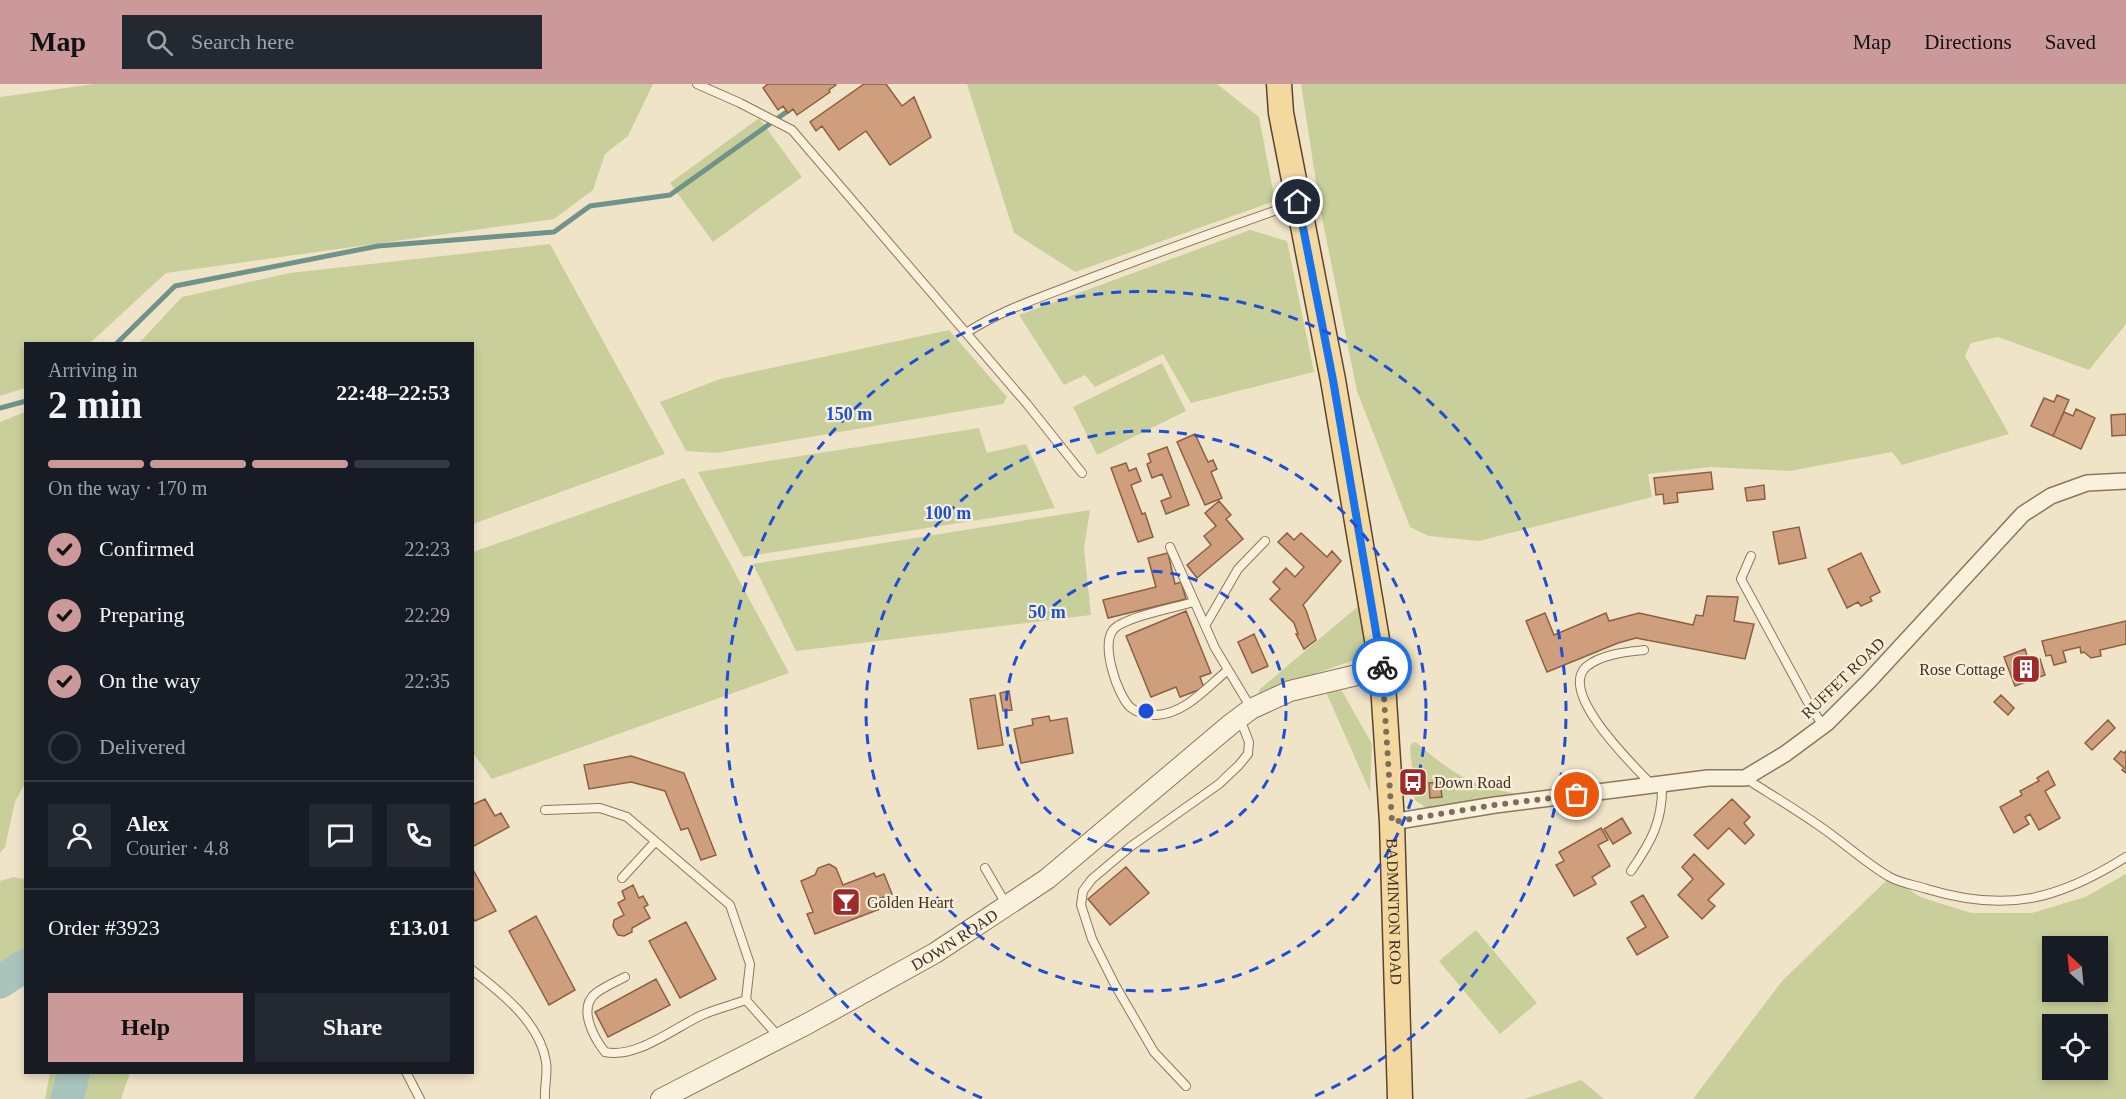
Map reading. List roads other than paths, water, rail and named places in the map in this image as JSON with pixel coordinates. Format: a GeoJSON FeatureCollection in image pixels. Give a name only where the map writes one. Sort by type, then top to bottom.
{"type":"FeatureCollection","features":[{"type":"Feature","properties":{"kind":"main road","name":"BADMINTON ROAD"},"geometry":{"type":"LineString","coordinates":[[1279,84],[1281,113],[1333,380],[1382,669],[1392,822],[1401,1099]]}},
{"type":"Feature","properties":{"kind":"street","name":"RUFFET ROAD"},"geometry":{"type":"LineString","coordinates":[[1745,778],[1785,754],[1823,725],[1869,681],[2023,514],[2051,496],[2087,483],[2126,481]]}},
{"type":"Feature","properties":{"kind":"street","name":"DOWN ROAD"},"geometry":{"type":"LineString","coordinates":[[661,1099],[780,1038],[935,953],[1047,879],[1246,713],[1290,691],[1382,669]]}},
{"type":"Feature","properties":{"kind":"street"},"geometry":{"type":"LineString","coordinates":[[1392,822],[1494,805],[1708,778],[1745,778]]}},
{"type":"Feature","properties":{"kind":"lane"},"geometry":{"type":"LineString","coordinates":[[697,84],[792,130],[1027,404],[1082,473]]}},
{"type":"Feature","properties":{"kind":"lane"},"geometry":{"type":"LineString","coordinates":[[966,333],[981,323],[1038,299],[1187,241],[1298,202]]}},
{"type":"Feature","properties":{"kind":"lane"},"geometry":{"type":"LineString","coordinates":[[1205,626],[1238,569],[1264,542]]}},
{"type":"Feature","properties":{"kind":"lane"},"geometry":{"type":"LineString","coordinates":[[1170,547],[1246,713],[1248,754],[1218,784],[1130,847],[1092,879],[1083,891],[1081,905],[1092,939],[1115,985],[1154,1052],[1186,1086]]}},
{"type":"Feature","properties":{"kind":"lane"},"geometry":{"type":"LineString","coordinates":[[1751,556],[1741,579],[1811,708],[1823,725]]}},
{"type":"Feature","properties":{"kind":"lane"},"geometry":{"type":"LineString","coordinates":[[1194,602],[1134,619],[1113,630],[1108,642],[1110,662],[1120,690],[1129,706],[1140,713],[1156,715],[1173,712],[1228,670]]}},
{"type":"Feature","properties":{"kind":"lane"},"geometry":{"type":"LineString","coordinates":[[1631,871],[1650,844],[1658,824],[1662,805],[1657,785],[1619,750],[1590,713],[1580,687],[1585,668],[1596,661],[1624,652],[1644,650]]}},
{"type":"Feature","properties":{"kind":"lane"},"geometry":{"type":"LineString","coordinates":[[1745,778],[1818,825],[1890,877],[1973,899],[2005,902],[2042,897],[2069,889],[2126,857]]}},
{"type":"Feature","properties":{"kind":"lane"},"geometry":{"type":"LineString","coordinates":[[545,810],[600,808],[627,817],[729,905],[750,964],[746,1000],[780,1038]]}},
{"type":"Feature","properties":{"kind":"lane"},"geometry":{"type":"LineString","coordinates":[[622,878],[655,842]]}},
{"type":"Feature","properties":{"kind":"lane"},"geometry":{"type":"LineString","coordinates":[[985,868],[1007,905]]}},
{"type":"Feature","properties":{"kind":"lane"},"geometry":{"type":"LineString","coordinates":[[474,972],[497,989],[534,1031],[544,1049],[547,1065],[545,1099]]}},
{"type":"Feature","properties":{"kind":"lane"},"geometry":{"type":"LineString","coordinates":[[624,977],[595,994],[589,1002],[587,1011],[597,1043],[604,1052],[616,1055],[666,1036],[703,1015],[746,1000]]}},
{"type":"Feature","properties":{"kind":"lane"},"geometry":{"type":"LineString","coordinates":[[407,1074],[420,1099]]}},
{"type":"Feature","properties":{"kind":"waterway"},"geometry":{"type":"LineString","coordinates":[[118,342],[175,286],[378,246],[554,232],[590,206],[670,195],[792,108]]}},
{"type":"Feature","properties":{"kind":"waterway"},"geometry":{"type":"LineString","coordinates":[[0,408],[24,402]]}},
{"type":"Feature","properties":{"kind":"waterway"},"geometry":{"type":"LineString","coordinates":[[0,982],[24,966]]}},
{"type":"Feature","properties":{"kind":"waterway"},"geometry":{"type":"LineString","coordinates":[[67,1099],[73,1074]]}},
{"type":"Feature","properties":{"kind":"place","name":"Rose Cottage"},"geometry":{"type":"Point","coordinates":[2026,669]}},
{"type":"Feature","properties":{"kind":"place","name":"Down Road"},"geometry":{"type":"Point","coordinates":[1413,782]}},
{"type":"Feature","properties":{"kind":"place","name":"Golden Heart"},"geometry":{"type":"Point","coordinates":[846,902]}}]}
